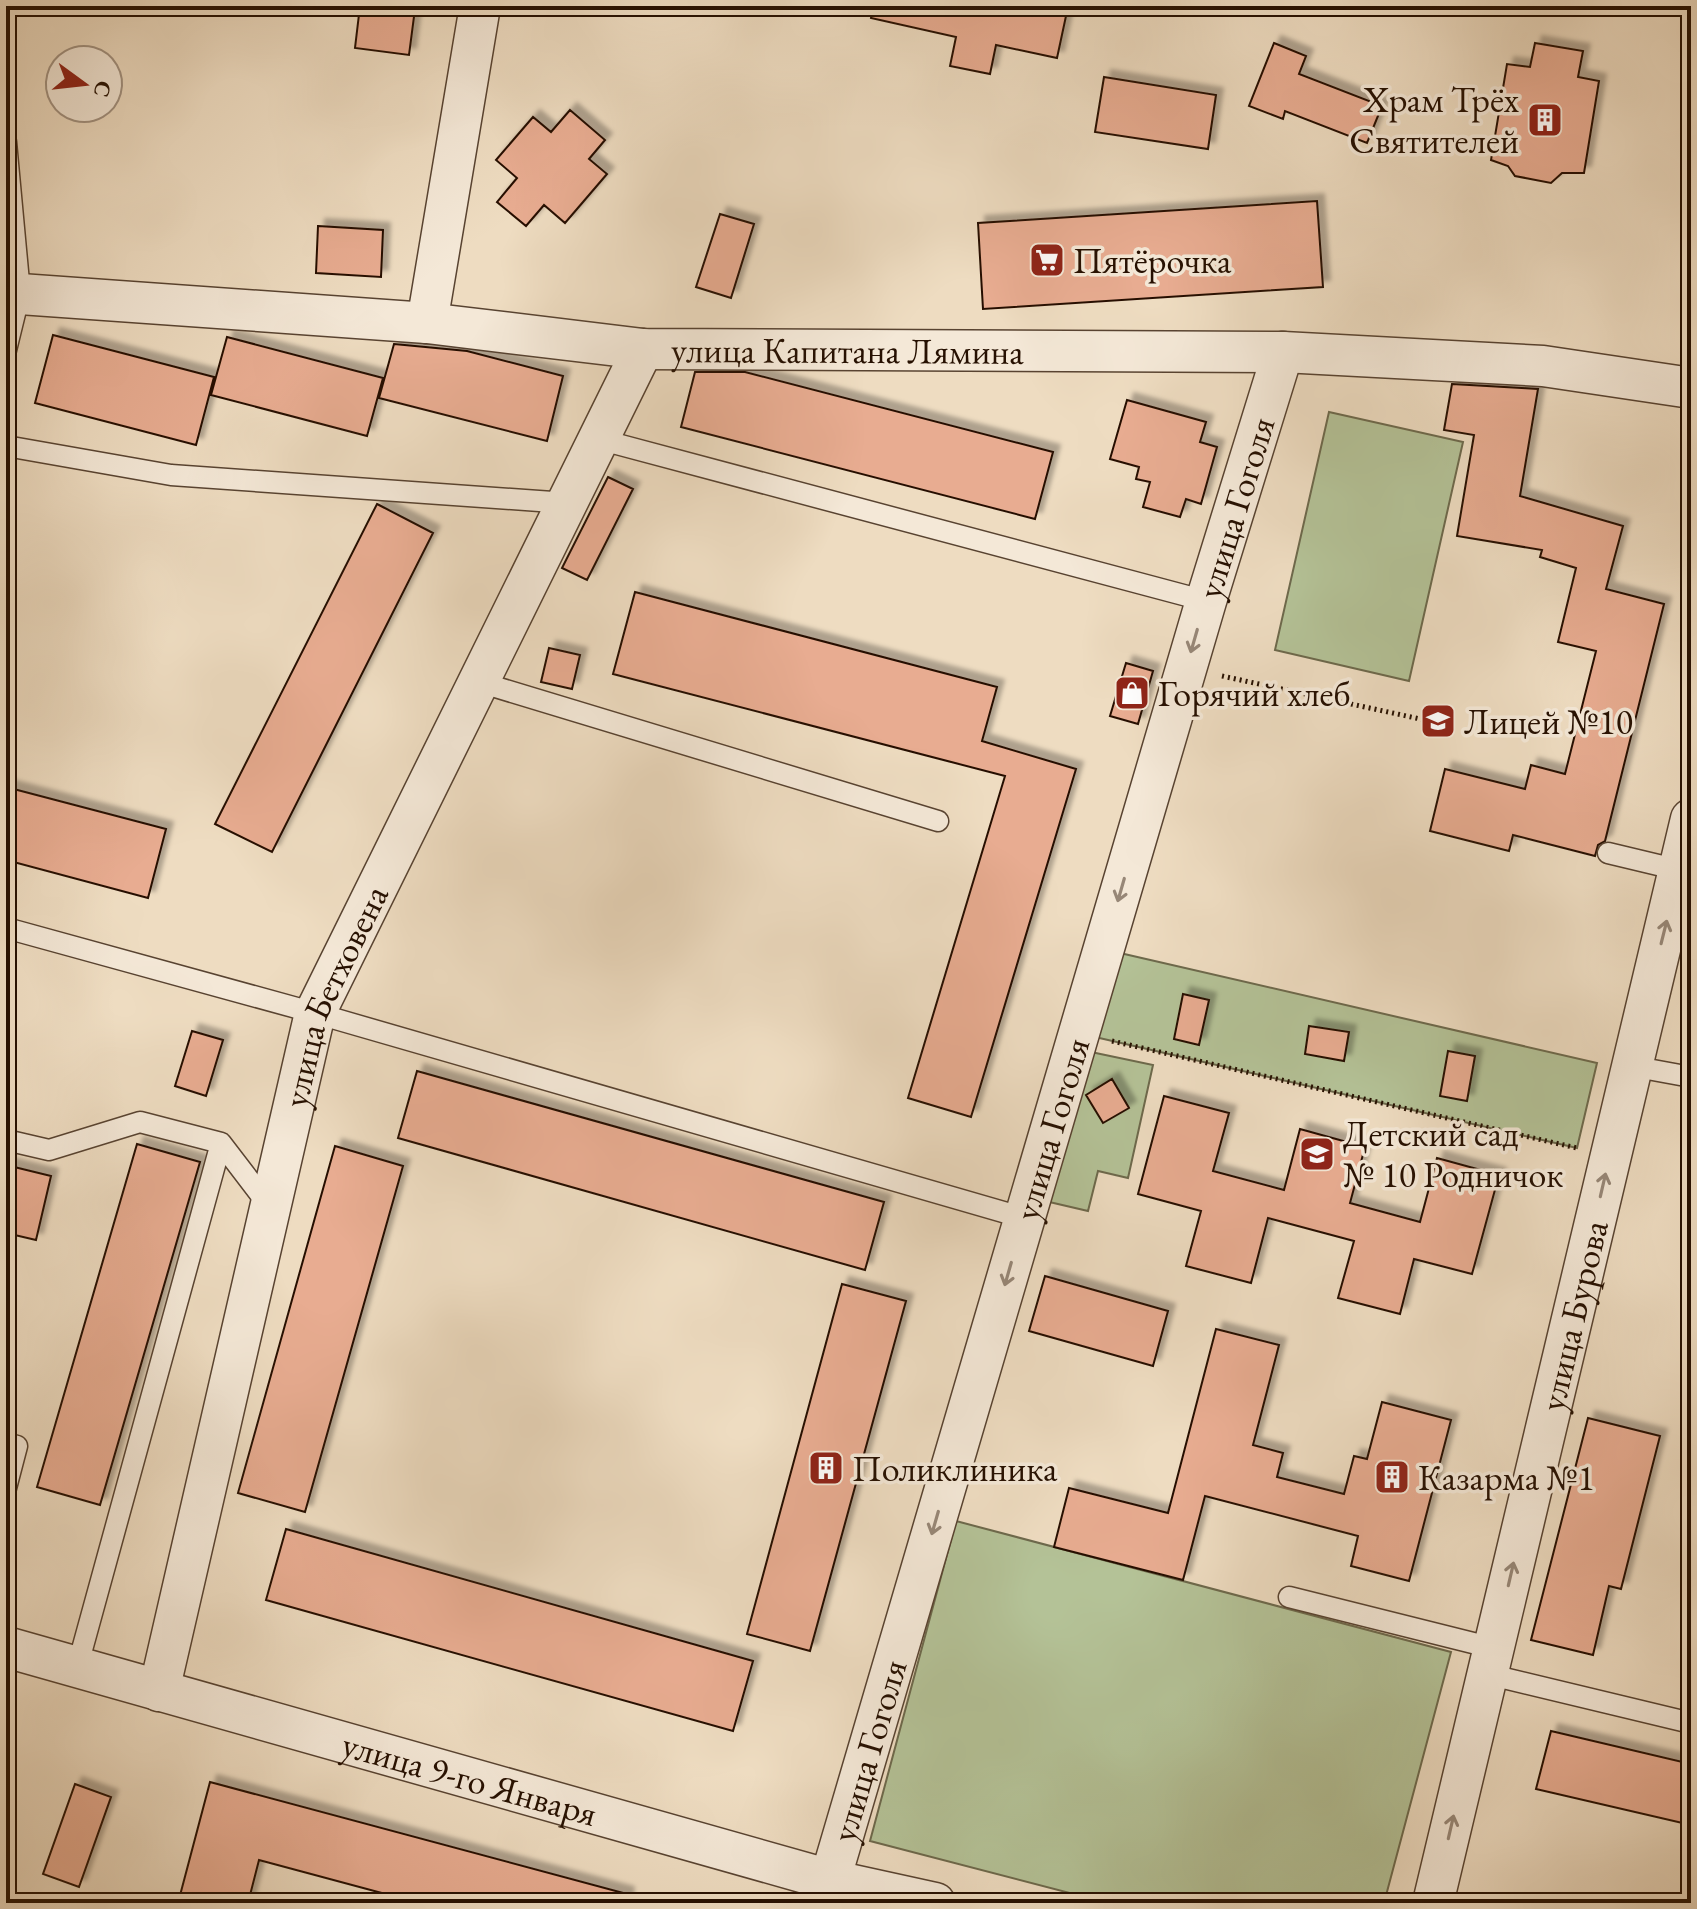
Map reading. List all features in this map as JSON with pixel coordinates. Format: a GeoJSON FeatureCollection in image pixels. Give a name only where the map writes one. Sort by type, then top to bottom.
{"type":"FeatureCollection","features":[{"type":"Feature","properties":{"kind":"street"},"geometry":{"type":"LineString","coordinates":[[427,323],[480,6]]}},
{"type":"Feature","properties":{"kind":"street","name":"улица Капитана Лямина"},"geometry":{"type":"LineString","coordinates":[[13,293],[427,323],[643,349],[1283,352],[1543,366],[1691,388]]}},
{"type":"Feature","properties":{"kind":"street","name":"улица Бетховена"},"geometry":{"type":"LineString","coordinates":[[159,1691],[315,1013],[643,349]]}},
{"type":"Feature","properties":{"kind":"street","name":"улица Гоголя"},"geometry":{"type":"LineString","coordinates":[[823,1891],[1206,601],[1283,352]]}},
{"type":"Feature","properties":{"kind":"street","name":"улица Бурова"},"geometry":{"type":"LineString","coordinates":[[1433,1903],[1691,819]]}},
{"type":"Feature","properties":{"kind":"street","name":"улица 9-го Января"},"geometry":{"type":"LineString","coordinates":[[6,1647],[823,1891],[935,1903]]}},
{"type":"Feature","properties":{"kind":"lane"},"geometry":{"type":"LineString","coordinates":[[6,142],[13,293],[6,350]]}},
{"type":"Feature","properties":{"kind":"lane"},"geometry":{"type":"LineString","coordinates":[[598,439],[1206,601]]}},
{"type":"Feature","properties":{"kind":"lane"},"geometry":{"type":"LineString","coordinates":[[6,446],[171,475],[567,503]]}},
{"type":"Feature","properties":{"kind":"lane"},"geometry":{"type":"LineString","coordinates":[[479,682],[938,821]]}},
{"type":"Feature","properties":{"kind":"lane"},"geometry":{"type":"LineString","coordinates":[[1608,853],[1679,870]]}},
{"type":"Feature","properties":{"kind":"lane"},"geometry":{"type":"LineString","coordinates":[[6,928],[315,1013],[1024,1218]]}},
{"type":"Feature","properties":{"kind":"lane"},"geometry":{"type":"LineString","coordinates":[[1631,1066],[1691,1077]]}},
{"type":"Feature","properties":{"kind":"lane"},"geometry":{"type":"LineString","coordinates":[[6,1140],[49,1150],[140,1122],[221,1143],[270,1207]]}},
{"type":"Feature","properties":{"kind":"lane"},"geometry":{"type":"LineString","coordinates":[[77,1668],[221,1143]]}},
{"type":"Feature","properties":{"kind":"lane"},"geometry":{"type":"LineString","coordinates":[[6,1443],[17,1446],[6,1488]]}},
{"type":"Feature","properties":{"kind":"lane"},"geometry":{"type":"LineString","coordinates":[[1289,1597],[1691,1723]]}},
{"type":"Feature","properties":{"kind":"path"},"geometry":{"type":"LineString","coordinates":[[1186,668],[1448,725]]}},
{"type":"Feature","properties":{"kind":"path"},"geometry":{"type":"LineString","coordinates":[[1102,1039],[1610,1156]]}},
{"type":"Feature","properties":{"kind":"green space"},"geometry":{"type":"Polygon","coordinates":[[[1329,412],[1463,442],[1409,681],[1275,650],[1329,412]]]}},
{"type":"Feature","properties":{"kind":"green space"},"geometry":{"type":"Polygon","coordinates":[[[1120,953],[1597,1063],[1577,1148],[1095,1037],[1120,953]]]}},
{"type":"Feature","properties":{"kind":"green space"},"geometry":{"type":"Polygon","coordinates":[[[1091,1052],[1153,1065],[1128,1178],[1098,1171],[1088,1211],[1045,1201],[1091,1052]]]}},
{"type":"Feature","properties":{"kind":"green space"},"geometry":{"type":"Polygon","coordinates":[[[956,1521],[1451,1652],[1384,1903],[1108,1903],[870,1841],[956,1521]]]}},
{"type":"Feature","properties":{"kind":"building"},"geometry":{"type":"Polygon","coordinates":[[[360,6],[415,9],[409,55],[355,48],[360,6]]]}},
{"type":"Feature","properties":{"kind":"building"},"geometry":{"type":"Polygon","coordinates":[[[873,6],[1019,6],[1066,16],[1057,58],[996,45],[990,74],[950,66],[956,37],[871,18],[873,6]]]}},
{"type":"Feature","properties":{"kind":"building"},"geometry":{"type":"Polygon","coordinates":[[[1274,43],[1306,56],[1299,74],[1382,106],[1367,143],[1285,111],[1283,119],[1249,106],[1274,43]]]}},
{"type":"Feature","properties":{"kind":"building","name":"Храм Трёх Святителей"},"geometry":{"type":"Polygon","coordinates":[[[1535,43],[1583,51],[1578,77],[1599,81],[1584,173],[1562,173],[1551,183],[1515,176],[1508,166],[1491,160],[1507,64],[1530,67],[1535,43]]]}},
{"type":"Feature","properties":{"kind":"building"},"geometry":{"type":"Polygon","coordinates":[[[1104,77],[1216,95],[1208,149],[1095,132],[1104,77]]]}},
{"type":"Feature","properties":{"kind":"building"},"geometry":{"type":"Polygon","coordinates":[[[570,110],[605,140],[589,159],[607,174],[565,223],[544,205],[526,226],[497,202],[517,178],[496,160],[533,117],[551,132],[570,110]]]}},
{"type":"Feature","properties":{"kind":"building"},"geometry":{"type":"Polygon","coordinates":[[[1317,201],[1323,287],[983,309],[978,223],[1317,201]]]}},
{"type":"Feature","properties":{"kind":"building"},"geometry":{"type":"Polygon","coordinates":[[[720,214],[754,224],[731,298],[696,287],[720,214]]]}},
{"type":"Feature","properties":{"kind":"building"},"geometry":{"type":"Polygon","coordinates":[[[318,226],[383,230],[381,277],[316,273],[318,226]]]}},
{"type":"Feature","properties":{"kind":"building"},"geometry":{"type":"Polygon","coordinates":[[[53,335],[214,377],[196,445],[35,403],[53,335]]]}},
{"type":"Feature","properties":{"kind":"building"},"geometry":{"type":"Polygon","coordinates":[[[227,337],[383,378],[367,436],[211,395],[227,337]]]}},
{"type":"Feature","properties":{"kind":"building"},"geometry":{"type":"Polygon","coordinates":[[[394,344],[467,351],[563,376],[547,441],[379,398],[394,344]]]}},
{"type":"Feature","properties":{"kind":"building"},"geometry":{"type":"Polygon","coordinates":[[[695,372],[745,372],[1053,452],[1035,519],[681,427],[695,372]]]}},
{"type":"Feature","properties":{"kind":"building"},"geometry":{"type":"Polygon","coordinates":[[[1452,384],[1538,389],[1520,496],[1623,526],[1606,589],[1664,604],[1605,841],[1598,845],[1595,856],[1513,835],[1509,851],[1430,831],[1445,769],[1525,789],[1531,765],[1565,774],[1596,651],[1558,642],[1576,568],[1540,557],[1542,550],[1457,536],[1474,435],[1444,430],[1452,384]]]}},
{"type":"Feature","properties":{"kind":"building"},"geometry":{"type":"Polygon","coordinates":[[[1127,400],[1206,422],[1200,442],[1217,447],[1201,504],[1186,499],[1180,517],[1143,507],[1150,482],[1136,479],[1139,467],[1110,459],[1127,400]]]}},
{"type":"Feature","properties":{"kind":"building"},"geometry":{"type":"Polygon","coordinates":[[[608,477],[633,489],[587,580],[562,568],[608,477]]]}},
{"type":"Feature","properties":{"kind":"building"},"geometry":{"type":"Polygon","coordinates":[[[377,504],[433,533],[272,852],[215,824],[377,504]]]}},
{"type":"Feature","properties":{"kind":"building"},"geometry":{"type":"Polygon","coordinates":[[[635,592],[997,687],[982,741],[1076,769],[971,1117],[908,1098],[1005,776],[613,674],[635,592]]]}},
{"type":"Feature","properties":{"kind":"building"},"geometry":{"type":"Polygon","coordinates":[[[549,648],[580,655],[572,689],[541,682],[549,648]]]}},
{"type":"Feature","properties":{"kind":"building","name":"Горячий хлеб"},"geometry":{"type":"Polygon","coordinates":[[[1126,663],[1153,671],[1138,724],[1110,716],[1126,663]]]}},
{"type":"Feature","properties":{"kind":"building"},"geometry":{"type":"Polygon","coordinates":[[[6,787],[166,829],[148,898],[6,860],[6,787]]]}},
{"type":"Feature","properties":{"kind":"building"},"geometry":{"type":"Polygon","coordinates":[[[1183,994],[1209,1000],[1199,1045],[1174,1039],[1183,994]]]}},
{"type":"Feature","properties":{"kind":"building"},"geometry":{"type":"Polygon","coordinates":[[[1309,1026],[1349,1032],[1344,1061],[1305,1054],[1309,1026]]]}},
{"type":"Feature","properties":{"kind":"building"},"geometry":{"type":"Polygon","coordinates":[[[192,1031],[223,1040],[206,1096],[175,1086],[192,1031]]]}},
{"type":"Feature","properties":{"kind":"building"},"geometry":{"type":"Polygon","coordinates":[[[1448,1051],[1475,1056],[1467,1101],[1440,1096],[1448,1051]]]}},
{"type":"Feature","properties":{"kind":"building"},"geometry":{"type":"Polygon","coordinates":[[[417,1071],[884,1202],[865,1270],[398,1138],[417,1071]]]}},
{"type":"Feature","properties":{"kind":"building"},"geometry":{"type":"Polygon","coordinates":[[[1112,1079],[1129,1108],[1103,1123],[1086,1095],[1112,1079]]]}},
{"type":"Feature","properties":{"kind":"building"},"geometry":{"type":"Polygon","coordinates":[[[1164,1096],[1229,1113],[1213,1171],[1284,1190],[1300,1129],[1365,1147],[1350,1203],[1420,1222],[1437,1158],[1499,1175],[1472,1274],[1414,1259],[1400,1314],[1338,1298],[1354,1241],[1268,1218],[1251,1283],[1186,1266],[1201,1211],[1138,1194],[1164,1096]]]}},
{"type":"Feature","properties":{"kind":"building"},"geometry":{"type":"Polygon","coordinates":[[[137,1144],[200,1162],[100,1505],[37,1487],[137,1144]]]}},
{"type":"Feature","properties":{"kind":"building"},"geometry":{"type":"Polygon","coordinates":[[[335,1146],[403,1166],[305,1512],[238,1493],[335,1146]]]}},
{"type":"Feature","properties":{"kind":"building"},"geometry":{"type":"Polygon","coordinates":[[[6,1165],[51,1176],[36,1240],[6,1233],[6,1165]]]}},
{"type":"Feature","properties":{"kind":"building"},"geometry":{"type":"Polygon","coordinates":[[[1045,1276],[1168,1311],[1153,1366],[1029,1331],[1045,1276]]]}},
{"type":"Feature","properties":{"kind":"building","name":"Поликлиника"},"geometry":{"type":"Polygon","coordinates":[[[842,1284],[906,1301],[810,1651],[747,1634],[842,1284]]]}},
{"type":"Feature","properties":{"kind":"building"},"geometry":{"type":"Polygon","coordinates":[[[1216,1329],[1279,1345],[1253,1445],[1283,1453],[1277,1477],[1344,1494],[1354,1456],[1367,1459],[1382,1402],[1451,1420],[1409,1581],[1351,1566],[1358,1536],[1205,1496],[1183,1580],[1054,1547],[1069,1488],[1168,1513],[1216,1329]]]}},
{"type":"Feature","properties":{"kind":"building"},"geometry":{"type":"Polygon","coordinates":[[[1588,1418],[1660,1436],[1621,1589],[1609,1586],[1593,1655],[1531,1640],[1588,1418]]]}},
{"type":"Feature","properties":{"kind":"building"},"geometry":{"type":"Polygon","coordinates":[[[286,1529],[753,1661],[733,1731],[266,1600],[286,1529]]]}},
{"type":"Feature","properties":{"kind":"building"},"geometry":{"type":"Polygon","coordinates":[[[1551,1731],[1691,1764],[1691,1825],[1536,1789],[1551,1731]]]}},
{"type":"Feature","properties":{"kind":"building"},"geometry":{"type":"Polygon","coordinates":[[[210,1782],[627,1894],[626,1903],[419,1903],[259,1860],[248,1903],[178,1903],[210,1782]]]}},
{"type":"Feature","properties":{"kind":"building"},"geometry":{"type":"Polygon","coordinates":[[[75,1784],[111,1797],[79,1887],[43,1874],[75,1784]]]}},
{"type":"Feature","properties":{"kind":"place","name":"Храм Трёх Святителей"},"geometry":{"type":"Point","coordinates":[1545,120]}},
{"type":"Feature","properties":{"kind":"place","name":"Пятёрочка"},"geometry":{"type":"Point","coordinates":[1047,260]}},
{"type":"Feature","properties":{"kind":"place","name":"Горячий хлеб"},"geometry":{"type":"Point","coordinates":[1132,693]}},
{"type":"Feature","properties":{"kind":"place","name":"Лицей №10"},"geometry":{"type":"Point","coordinates":[1438,721]}},
{"type":"Feature","properties":{"kind":"place","name":"Детский сад № 10 Родничок"},"geometry":{"type":"Point","coordinates":[1317,1154]}},
{"type":"Feature","properties":{"kind":"place","name":"Поликлиника"},"geometry":{"type":"Point","coordinates":[826,1468]}},
{"type":"Feature","properties":{"kind":"place","name":"Казарма №1"},"geometry":{"type":"Point","coordinates":[1392,1477]}}]}
